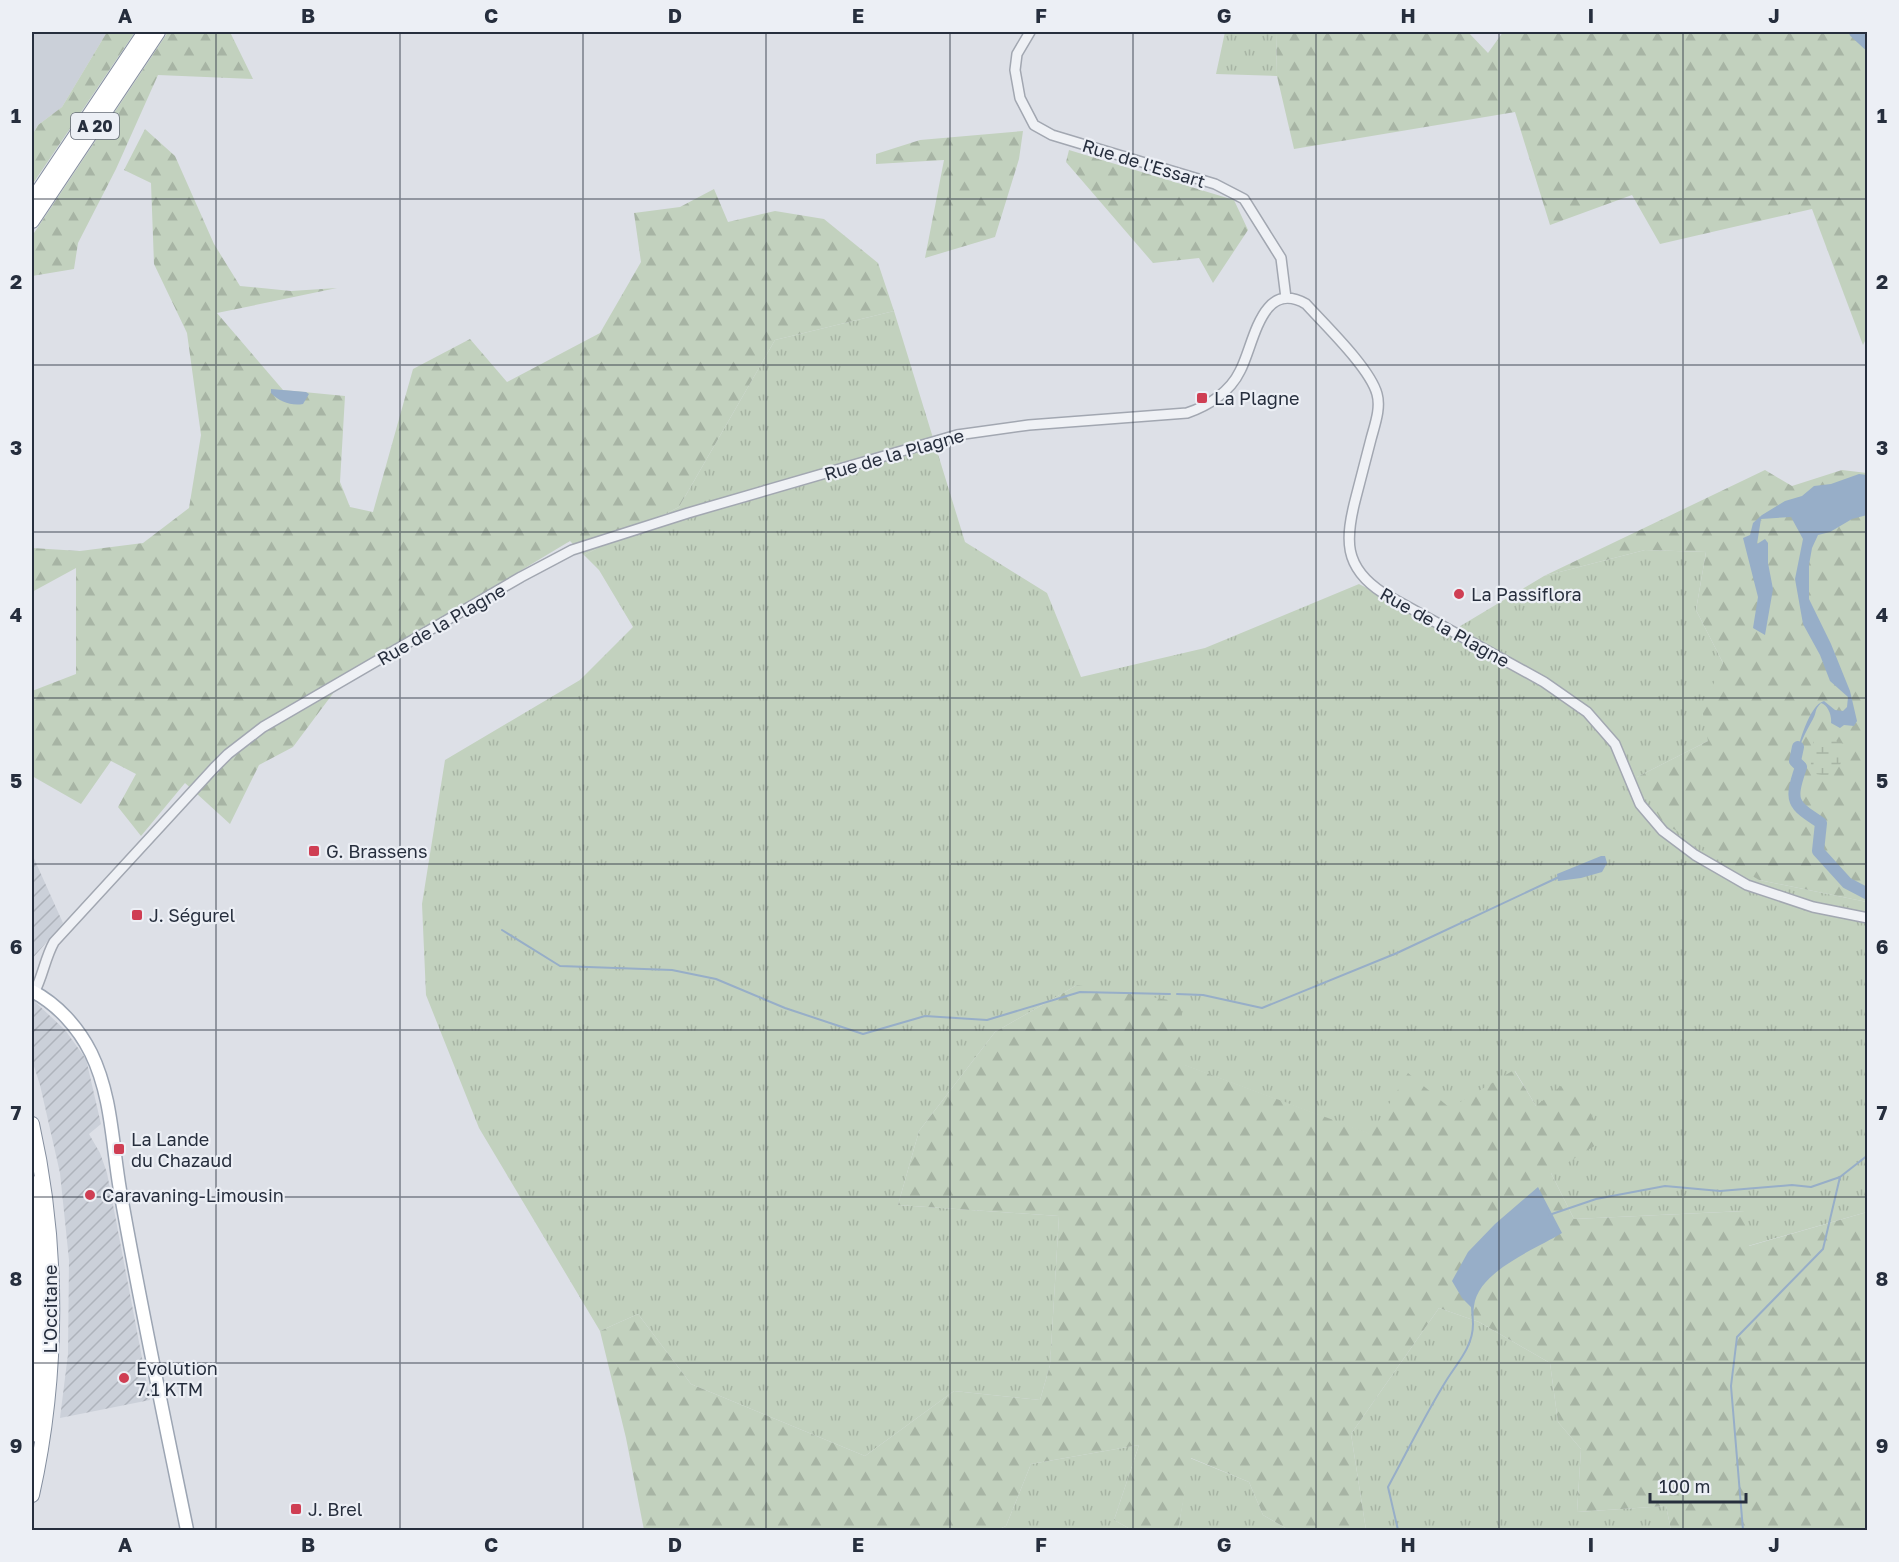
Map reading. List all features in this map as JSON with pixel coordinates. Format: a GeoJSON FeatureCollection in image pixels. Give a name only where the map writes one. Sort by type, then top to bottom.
{"type":"FeatureCollection","features":[{"type":"Feature","properties":{"kind":"highway","name":"A 20"},"geometry":{"type":"LineString","coordinates":[[32,201],[145,32]]}},
{"type":"Feature","properties":{"kind":"highway","name":"A 20"},"geometry":{"type":"LineString","coordinates":[[32,221],[158,32]]}},
{"type":"Feature","properties":{"kind":"highway","name":"L'Occitane"},"geometry":{"type":"LineString","coordinates":[[32,1124],[45,1203],[52,1310],[46,1411],[32,1495]]}},
{"type":"Feature","properties":{"kind":"highway","name":"L'Occitane"},"geometry":{"type":"LineString","coordinates":[[32,1183],[40,1261],[41,1304],[39,1364],[32,1435]]}},
{"type":"Feature","properties":{"kind":"main road"},"geometry":{"type":"LineString","coordinates":[[33,992],[61,1013],[84,1040],[105,1093],[120,1189],[187,1530]]}},
{"type":"Feature","properties":{"kind":"street","name":"Rue de l'Essart"},"geometry":{"type":"LineString","coordinates":[[1030,32],[1017,54],[1015,70],[1020,98],[1034,125],[1052,135],[1215,184],[1244,199],[1281,258],[1286,298]]}},
{"type":"Feature","properties":{"kind":"street","name":"Rue de la Plagne"},"geometry":{"type":"LineString","coordinates":[[33,992],[39,984],[46,958],[59,936],[228,754],[263,727],[521,577],[572,550],[688,513],[957,435],[1029,425],[1187,413],[1200,409],[1228,388],[1240,372],[1265,310],[1276,301],[1286,298],[1306,304],[1353,356],[1374,385],[1377,395],[1375,424],[1348,531],[1350,554],[1366,581],[1383,593],[1544,682],[1587,712],[1615,744],[1640,804],[1663,831],[1695,855],[1747,885],[1813,907],[1868,918]]}},
{"type":"Feature","properties":{"kind":"shaded area"},"geometry":{"type":"Polygon","coordinates":[[[32,32],[107,32],[62,107],[38,125],[32,135],[32,32]]]}},
{"type":"Feature","properties":{"kind":"shaded area"},"geometry":{"type":"Polygon","coordinates":[[[32,854],[63,923],[32,959],[32,854]]]}},
{"type":"Feature","properties":{"kind":"shaded area"},"geometry":{"type":"Polygon","coordinates":[[[32,999],[65,1030],[86,1059],[101,1124],[89,1134],[100,1153],[107,1173],[150,1400],[60,1418],[68,1354],[69,1260],[60,1173],[32,1060],[32,999]]]}},
{"type":"Feature","properties":{"kind":"green space"},"geometry":{"type":"Polygon","coordinates":[[[107,32],[135,32],[32,185],[32,135],[38,125],[62,107],[107,32]]]}},
{"type":"Feature","properties":{"kind":"green space"},"geometry":{"type":"Polygon","coordinates":[[[168,32],[230,32],[253,79],[158,75],[116,169],[78,243],[74,269],[32,276],[32,236],[168,32]]]}},
{"type":"Feature","properties":{"kind":"green space"},"geometry":{"type":"Polygon","coordinates":[[[1225,32],[1276,32],[1277,76],[1216,74],[1225,32]]]}},
{"type":"Feature","properties":{"kind":"green space"},"geometry":{"type":"Polygon","coordinates":[[[1276,32],[1468,32],[1488,53],[1503,32],[1852,32],[1854,34],[1867,32],[1867,111],[1865,108],[1868,171],[1867,337],[1863,345],[1812,209],[1660,244],[1632,195],[1550,225],[1515,112],[1294,149],[1277,76],[1276,32]]]}},
{"type":"Feature","properties":{"kind":"green space"},"geometry":{"type":"Polygon","coordinates":[[[145,129],[175,156],[214,244],[240,286],[291,291],[337,288],[217,313],[283,390],[345,396],[340,482],[350,507],[373,512],[413,369],[470,339],[507,382],[600,333],[641,262],[634,213],[680,207],[714,189],[728,222],[775,211],[824,219],[878,263],[894,311],[775,340],[679,507],[584,555],[570,541],[346,676],[293,747],[259,765],[230,824],[185,783],[141,836],[118,807],[136,774],[111,761],[81,804],[32,776],[32,691],[76,674],[76,568],[32,592],[32,548],[80,551],[143,543],[189,508],[201,435],[187,333],[154,264],[151,183],[124,170],[145,129]]]}},
{"type":"Feature","properties":{"kind":"green space"},"geometry":{"type":"Polygon","coordinates":[[[1023,131],[1019,159],[995,237],[925,258],[944,160],[876,164],[876,154],[920,140],[1023,131]]]}},
{"type":"Feature","properties":{"kind":"green space"},"geometry":{"type":"Polygon","coordinates":[[[1069,150],[1234,200],[1248,230],[1213,283],[1199,258],[1153,263],[1066,162],[1069,150]]]}},
{"type":"Feature","properties":{"kind":"green space"},"geometry":{"type":"Polygon","coordinates":[[[894,311],[965,542],[1047,593],[1081,677],[1205,648],[1359,584],[1452,631],[1544,576],[1645,550],[1706,552],[1696,610],[1723,663],[1708,741],[1637,777],[1759,880],[1867,902],[1867,1212],[1748,1246],[1744,1211],[1574,1219],[1551,1173],[1536,1106],[1515,1071],[1450,1109],[1372,1135],[1184,1065],[1077,985],[995,1032],[919,1131],[898,1205],[1059,1216],[1050,1365],[1040,1400],[954,1391],[865,1456],[691,1384],[638,1314],[600,1331],[479,1128],[426,995],[422,904],[445,760],[580,680],[633,627],[599,570],[584,555],[679,507],[775,340],[894,311]]]}},
{"type":"Feature","properties":{"kind":"green space"},"geometry":{"type":"Polygon","coordinates":[[[1765,470],[1792,486],[1842,470],[1867,473],[1867,902],[1759,880],[1662,822],[1637,777],[1708,741],[1702,709],[1723,663],[1696,610],[1706,552],[1645,550],[1544,576],[1765,470]]]}},
{"type":"Feature","properties":{"kind":"green space"},"geometry":{"type":"Polygon","coordinates":[[[1814,733],[1847,745],[1840,765],[1827,776],[1810,773],[1814,733]]]}},
{"type":"Feature","properties":{"kind":"green space"},"geometry":{"type":"Polygon","coordinates":[[[1077,985],[1181,1002],[1185,1065],[1371,1134],[1408,1073],[1450,1108],[1514,1070],[1536,1106],[1572,1077],[1604,1140],[1551,1173],[1574,1219],[1745,1211],[1749,1246],[1867,1212],[1867,1530],[1671,1530],[1666,1506],[1577,1512],[1581,1449],[1558,1422],[1550,1363],[1479,1322],[1439,1308],[1351,1434],[1366,1530],[1289,1530],[1263,1515],[1249,1482],[1191,1458],[1178,1530],[1132,1530],[1114,1520],[1139,1445],[1031,1464],[1006,1526],[997,1530],[644,1530],[626,1438],[600,1331],[638,1314],[691,1384],[865,1456],[954,1391],[1040,1400],[1050,1365],[1059,1216],[898,1205],[919,1131],[995,1032],[1077,985]]]}},
{"type":"Feature","properties":{"kind":"green space"},"geometry":{"type":"Polygon","coordinates":[[[1439,1308],[1479,1322],[1550,1363],[1558,1422],[1581,1449],[1577,1512],[1666,1506],[1671,1530],[1366,1530],[1351,1434],[1439,1308]]]}},
{"type":"Feature","properties":{"kind":"green space"},"geometry":{"type":"Polygon","coordinates":[[[1139,1445],[1114,1520],[1132,1530],[997,1530],[1006,1526],[1031,1464],[1139,1445]]]}},
{"type":"Feature","properties":{"kind":"green space"},"geometry":{"type":"Polygon","coordinates":[[[1190,1458],[1249,1482],[1263,1515],[1289,1530],[1178,1530],[1190,1458]]]}},
{"type":"Feature","properties":{"kind":"water"},"geometry":{"type":"Polygon","coordinates":[[[271,389],[309,394],[303,404],[286,403],[271,393],[271,389]]]}},
{"type":"Feature","properties":{"kind":"water"},"geometry":{"type":"Polygon","coordinates":[[[1859,474],[1867,475],[1867,515],[1852,519],[1830,532],[1818,535],[1812,548],[1809,565],[1809,599],[1850,691],[1857,721],[1854,726],[1844,725],[1840,728],[1831,723],[1826,706],[1821,703],[1817,707],[1801,743],[1797,759],[1806,764],[1797,790],[1798,803],[1801,808],[1796,801],[1794,795],[1801,767],[1795,759],[1805,726],[1809,717],[1819,704],[1824,701],[1835,710],[1843,711],[1847,707],[1848,697],[1830,681],[1820,655],[1803,624],[1795,579],[1803,539],[1791,517],[1761,519],[1757,544],[1765,539],[1768,543],[1768,563],[1773,589],[1765,635],[1753,628],[1758,597],[1743,538],[1750,535],[1753,523],[1762,515],[1785,501],[1802,496],[1814,486],[1831,484],[1859,474]]]}},
{"type":"Feature","properties":{"kind":"water"},"geometry":{"type":"Polygon","coordinates":[[[1804,811],[1824,822],[1820,849],[1823,853],[1840,870],[1845,879],[1867,894],[1847,883],[1818,851],[1821,823],[1804,811]]]}},
{"type":"Feature","properties":{"kind":"water"},"geometry":{"type":"Polygon","coordinates":[[[1605,856],[1607,863],[1602,872],[1558,881],[1557,874],[1605,856]]]}},
{"type":"Feature","properties":{"kind":"water"},"geometry":{"type":"Polygon","coordinates":[[[1538,1187],[1562,1233],[1510,1262],[1486,1282],[1478,1293],[1474,1306],[1474,1325],[1472,1324],[1471,1307],[1462,1298],[1452,1281],[1468,1252],[1495,1224],[1538,1187]]]}},
{"type":"Feature","properties":{"kind":"waterway"},"geometry":{"type":"LineString","coordinates":[[1855,32],[1868,44]]}},
{"type":"Feature","properties":{"kind":"waterway"},"geometry":{"type":"LineString","coordinates":[[1798,747],[1795,761],[1801,767],[1794,795],[1799,806],[1821,823],[1818,851],[1847,883],[1868,894]]}},
{"type":"Feature","properties":{"kind":"waterway"},"geometry":{"type":"LineString","coordinates":[[1177,994],[1203,995],[1262,1008],[1397,953],[1559,877]]}},
{"type":"Feature","properties":{"kind":"waterway"},"geometry":{"type":"LineString","coordinates":[[502,930],[560,966],[672,970],[716,979],[785,1008],[863,1034],[925,1016],[987,1020],[1080,992],[1170,994]]}},
{"type":"Feature","properties":{"kind":"waterway"},"geometry":{"type":"LineString","coordinates":[[1743,1530],[1731,1386],[1737,1337],[1823,1249],[1840,1177],[1868,1155]]}},
{"type":"Feature","properties":{"kind":"waterway"},"geometry":{"type":"LineString","coordinates":[[1549,1215],[1596,1199],[1665,1186],[1720,1191],[1792,1185],[1811,1187],[1840,1177]]}},
{"type":"Feature","properties":{"kind":"waterway"},"geometry":{"type":"LineString","coordinates":[[1398,1530],[1388,1487],[1431,1407],[1467,1347],[1473,1324]]}},
{"type":"Feature","properties":{"kind":"place","name":"La Plagne"},"geometry":{"type":"Point","coordinates":[1202,398]}},
{"type":"Feature","properties":{"kind":"place","name":"La Passiflora"},"geometry":{"type":"Point","coordinates":[1459,594]}},
{"type":"Feature","properties":{"kind":"place","name":"G. Brassens"},"geometry":{"type":"Point","coordinates":[314,851]}},
{"type":"Feature","properties":{"kind":"place","name":"J. Ségurel"},"geometry":{"type":"Point","coordinates":[137,915]}},
{"type":"Feature","properties":{"kind":"place","name":"La Lande du Chazaud"},"geometry":{"type":"Point","coordinates":[119,1149]}},
{"type":"Feature","properties":{"kind":"place","name":"Caravaning-Limousin"},"geometry":{"type":"Point","coordinates":[90,1195]}},
{"type":"Feature","properties":{"kind":"place","name":"Evolution 7.1 KTM"},"geometry":{"type":"Point","coordinates":[124,1378]}},
{"type":"Feature","properties":{"kind":"place","name":"J. Brel"},"geometry":{"type":"Point","coordinates":[296,1509]}}]}
